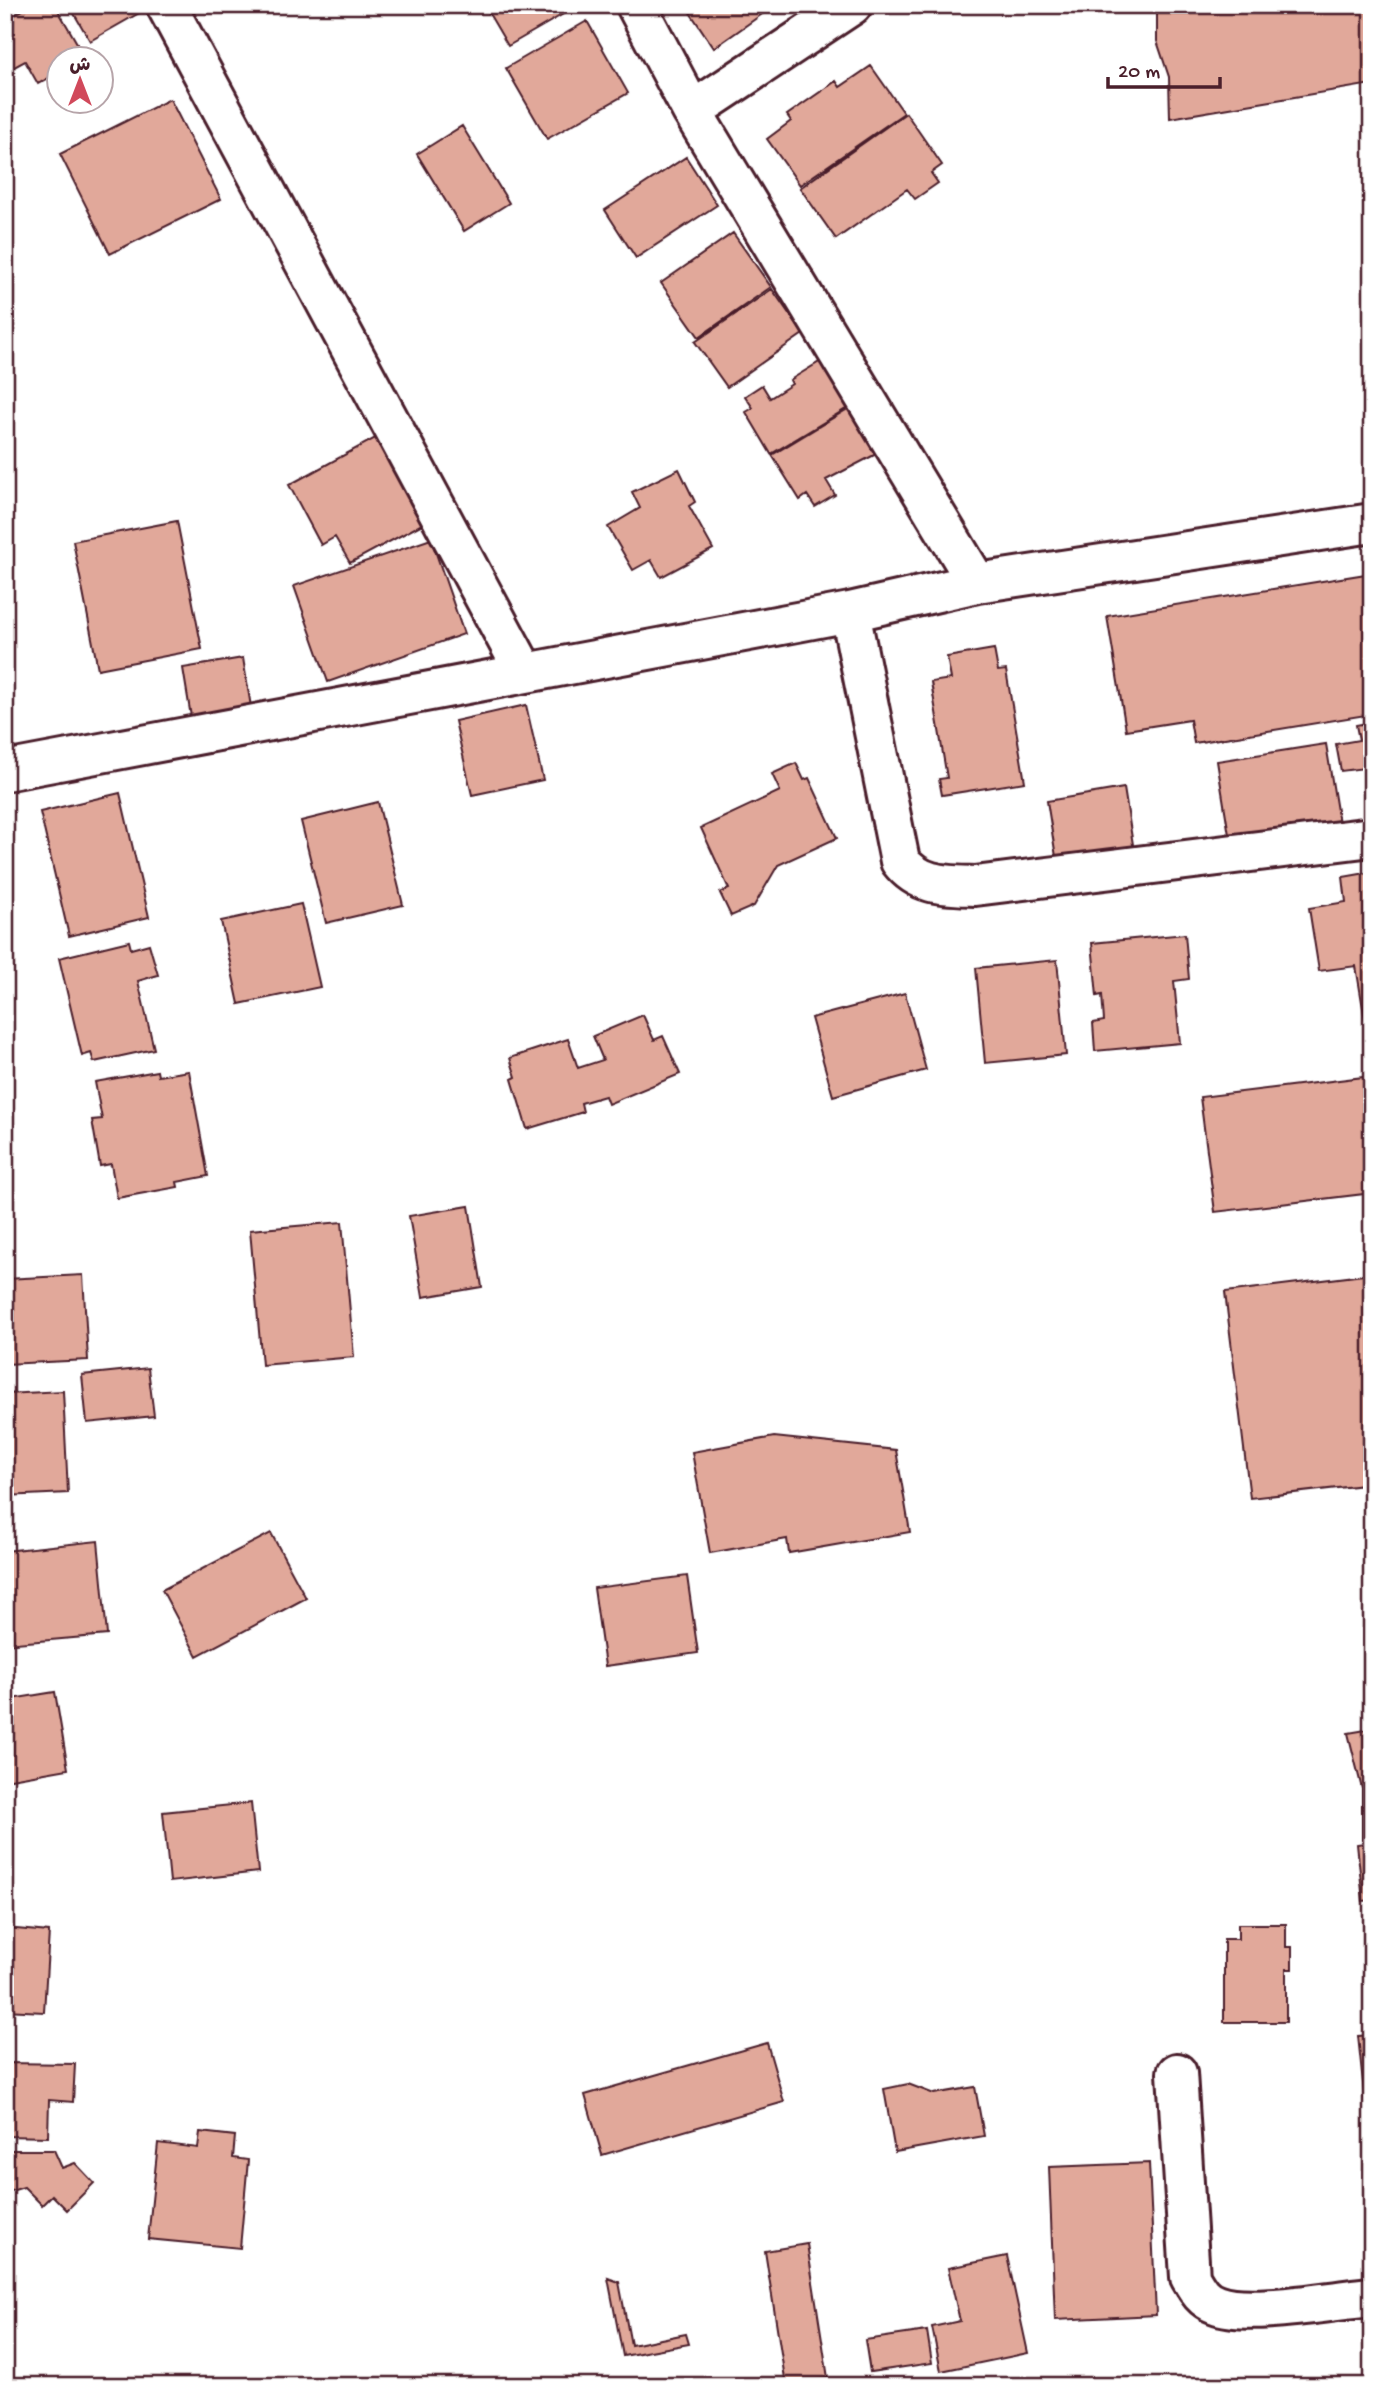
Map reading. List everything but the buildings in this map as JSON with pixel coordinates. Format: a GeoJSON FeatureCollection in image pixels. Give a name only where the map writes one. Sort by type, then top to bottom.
{"type":"FeatureCollection","features":[{"type":"Feature","properties":{"kind":"street"},"geometry":{"type":"LineString","coordinates":[[166,5],[525,673]]}},
{"type":"Feature","properties":{"kind":"street"},"geometry":{"type":"LineString","coordinates":[[636,5],[692,111],[977,583]]}},
{"type":"Feature","properties":{"kind":"street"},"geometry":{"type":"LineString","coordinates":[[692,111],[852,5]]}},
{"type":"Feature","properties":{"kind":"street"},"geometry":{"type":"LineString","coordinates":[[5,771],[850,612],[977,583],[1372,523]]}},
{"type":"Feature","properties":{"kind":"street"},"geometry":{"type":"LineString","coordinates":[[850,612],[900,861],[909,873],[934,884],[975,886],[1372,836]]}},
{"type":"Feature","properties":{"kind":"street"},"geometry":{"type":"LineString","coordinates":[[1177,2073],[1190,2277],[1201,2295],[1217,2305],[1254,2308],[1372,2297]]}}]}
